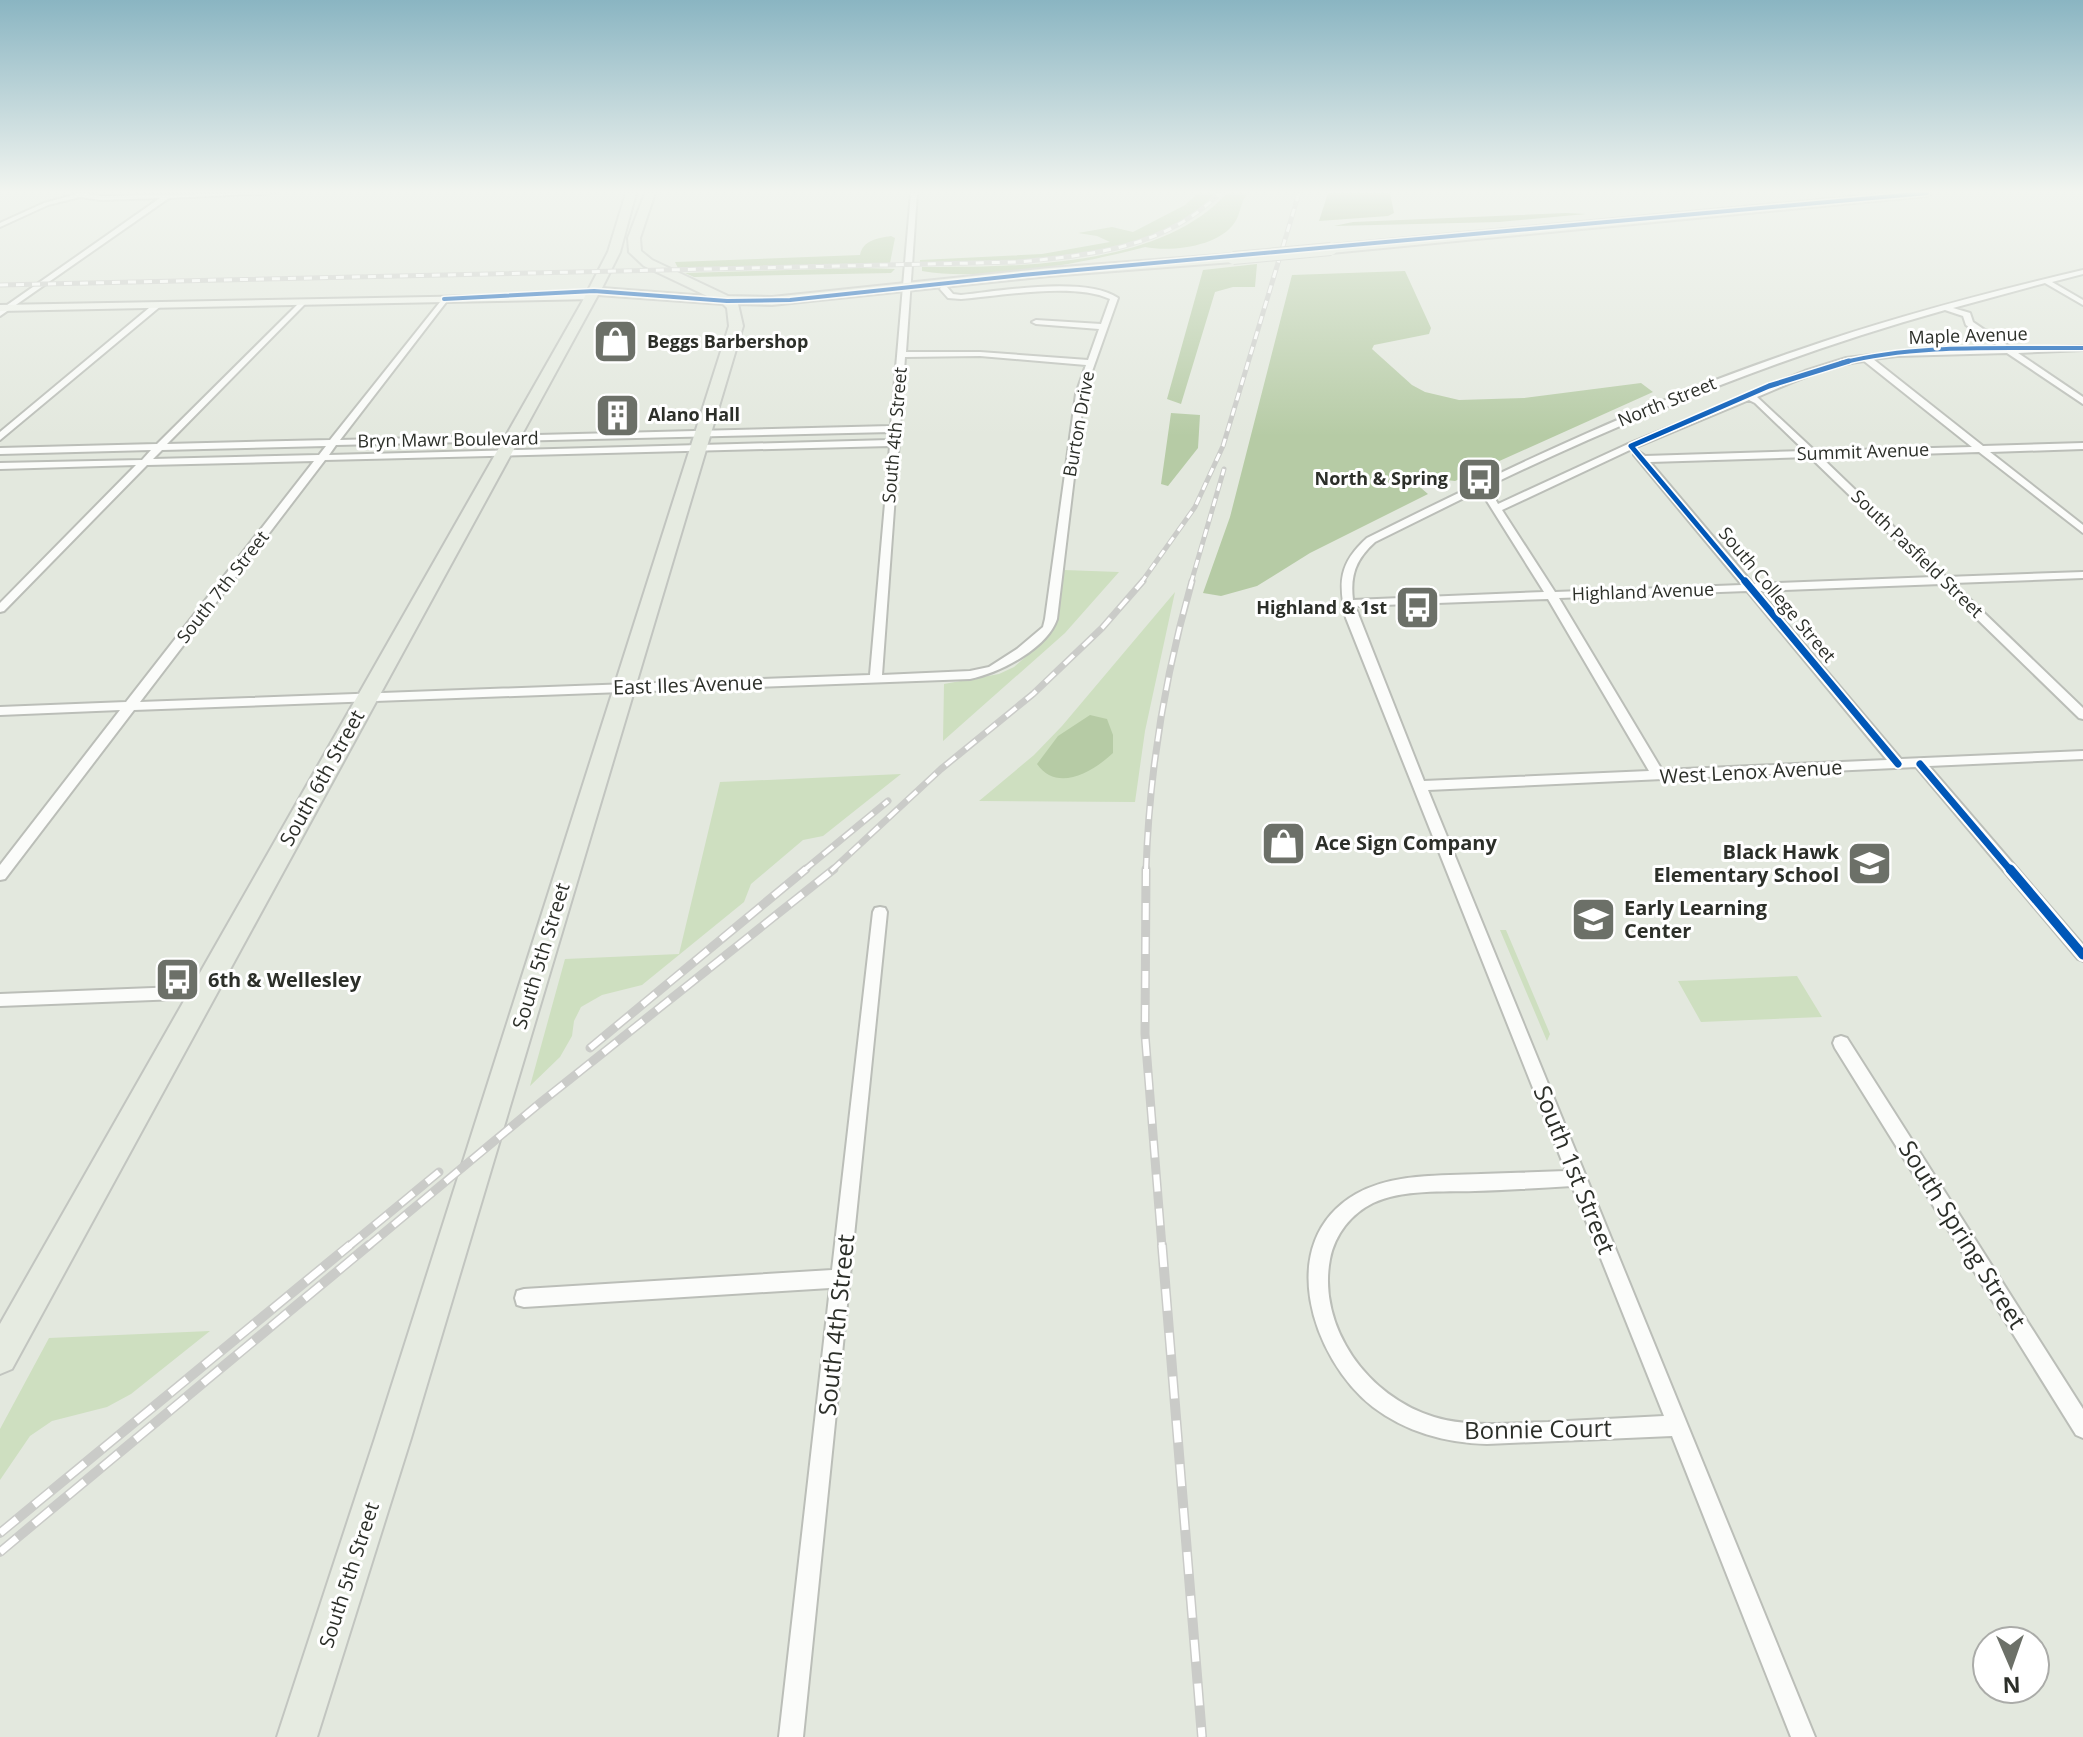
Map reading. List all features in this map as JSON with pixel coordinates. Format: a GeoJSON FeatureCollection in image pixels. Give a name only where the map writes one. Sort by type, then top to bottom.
{"type":"FeatureCollection","features":[{"type":"Feature","properties":{"kind":"main road","name":"South 6th Street"},"geometry":{"type":"LineString","coordinates":[[0,1357],[602,274]]}},
{"type":"Feature","properties":{"kind":"main road"},"geometry":{"type":"LineString","coordinates":[[671,274],[730,304],[944,289],[1080,274]]}},
{"type":"Feature","properties":{"kind":"main road"},"geometry":{"type":"LineString","coordinates":[[913,274],[934,280],[997,274]]}},
{"type":"Feature","properties":{"kind":"main road"},"geometry":{"type":"LineString","coordinates":[[1015,274],[1022,275]]}},
{"type":"Feature","properties":{"kind":"main road"},"geometry":{"type":"LineString","coordinates":[[3,310],[592,294],[781,306],[1034,274]]}},
{"type":"Feature","properties":{"kind":"main road","name":"South 5th Street"},"geometry":{"type":"LineString","coordinates":[[297,1737],[702,441],[737,321],[730,304]]}},
{"type":"Feature","properties":{"kind":"main road"},"geometry":{"type":"LineString","coordinates":[[733,336],[746,326],[750,316],[781,306]]}},
{"type":"Feature","properties":{"kind":"street"},"geometry":{"type":"LineString","coordinates":[[3,310],[55,274]]}},
{"type":"Feature","properties":{"kind":"street","name":"South 4th Street"},"geometry":{"type":"LineString","coordinates":[[876,678],[906,274]]}},
{"type":"Feature","properties":{"kind":"street","name":"North Street"},"geometry":{"type":"LineString","coordinates":[[1348,603],[1347,571],[1362,547],[1609,425],[1735,375],[1946,308],[2075,274]]}},
{"type":"Feature","properties":{"kind":"street"},"geometry":{"type":"LineString","coordinates":[[2046,281],[2083,303]]}},
{"type":"Feature","properties":{"kind":"street","name":"Burton Drive"},"geometry":{"type":"LineString","coordinates":[[944,289],[951,296],[961,297],[1040,290],[1104,292],[1114,298],[1080,394],[1051,619],[1048,628],[1008,664]]}},
{"type":"Feature","properties":{"kind":"street","name":"South 7th Street"},"geometry":{"type":"LineString","coordinates":[[0,875],[444,299]]}},
{"type":"Feature","properties":{"kind":"street"},"geometry":{"type":"LineString","coordinates":[[0,609],[302,302]]}},
{"type":"Feature","properties":{"kind":"street"},"geometry":{"type":"LineString","coordinates":[[0,437],[158,305]]}},
{"type":"Feature","properties":{"kind":"street"},"geometry":{"type":"LineString","coordinates":[[1946,308],[1967,315],[1969,323],[2083,401]]}},
{"type":"Feature","properties":{"kind":"street"},"geometry":{"type":"LineString","coordinates":[[1036,322],[1105,327]]}},
{"type":"Feature","properties":{"kind":"street","name":"Maple Avenue"},"geometry":{"type":"LineString","coordinates":[[1498,508],[1631,446],[1749,397],[1808,373],[1865,357],[2083,348]]}},
{"type":"Feature","properties":{"kind":"street"},"geometry":{"type":"LineString","coordinates":[[901,355],[980,354],[1089,363]]}},
{"type":"Feature","properties":{"kind":"street"},"geometry":{"type":"LineString","coordinates":[[1865,357],[2083,530]]}},
{"type":"Feature","properties":{"kind":"street","name":"South Pasfield Street"},"geometry":{"type":"LineString","coordinates":[[1749,397],[1758,401],[2083,715]]}},
{"type":"Feature","properties":{"kind":"street","name":"Bryn Mawr Boulevard"},"geometry":{"type":"LineString","coordinates":[[0,451],[333,443],[506,446],[702,441],[895,429]]}},
{"type":"Feature","properties":{"kind":"street","name":"Bryn Mawr Boulevard"},"geometry":{"type":"LineString","coordinates":[[0,466],[322,458],[506,446],[702,441],[894,443]]}},
{"type":"Feature","properties":{"kind":"street","name":"South College Street"},"geometry":{"type":"LineString","coordinates":[[1631,446],[1898,764]]}},
{"type":"Feature","properties":{"kind":"street","name":"Summit Avenue"},"geometry":{"type":"LineString","coordinates":[[1642,459],[2083,446]]}},
{"type":"Feature","properties":{"kind":"street"},"geometry":{"type":"LineString","coordinates":[[1483,485],[1485,495],[1498,508],[1659,776]]}},
{"type":"Feature","properties":{"kind":"street"},"geometry":{"type":"LineString","coordinates":[[1462,495],[1498,508]]}},
{"type":"Feature","properties":{"kind":"street","name":"Highland Avenue"},"geometry":{"type":"LineString","coordinates":[[1348,603],[2083,575]]}},
{"type":"Feature","properties":{"kind":"street","name":"South 1st Street"},"geometry":{"type":"LineString","coordinates":[[1348,603],[1418,786],[1803,1737]]}},
{"type":"Feature","properties":{"kind":"street","name":"East Iles Avenue"},"geometry":{"type":"LineString","coordinates":[[0,711],[970,675],[1008,664]]}},
{"type":"Feature","properties":{"kind":"street","name":"West Lenox Avenue"},"geometry":{"type":"LineString","coordinates":[[1418,786],[2083,755]]}},
{"type":"Feature","properties":{"kind":"street"},"geometry":{"type":"LineString","coordinates":[[1920,764],[2083,955]]}},
{"type":"Feature","properties":{"kind":"street","name":"South 4th Street"},"geometry":{"type":"LineString","coordinates":[[791,1737],[880,912]]}},
{"type":"Feature","properties":{"kind":"street"},"geometry":{"type":"LineString","coordinates":[[0,1000],[204,992]]}},
{"type":"Feature","properties":{"kind":"street","name":"South Spring Street"},"geometry":{"type":"LineString","coordinates":[[1841,1043],[2083,1428]]}},
{"type":"Feature","properties":{"kind":"street","name":"Bonnie Court"},"geometry":{"type":"LineString","coordinates":[[1577,1178],[1409,1186],[1371,1196],[1353,1206],[1327,1236],[1320,1256],[1318,1305],[1326,1327],[1342,1359],[1360,1382],[1406,1416],[1428,1426],[1451,1432],[1498,1434],[1678,1426]]}},
{"type":"Feature","properties":{"kind":"street"},"geometry":{"type":"LineString","coordinates":[[524,1298],[842,1278]]}},
{"type":"Feature","properties":{"kind":"shaded area"},"geometry":{"type":"Polygon","coordinates":[[[687,274],[839,274],[694,277],[687,274]]]}},
{"type":"Feature","properties":{"kind":"shaded area"},"geometry":{"type":"Polygon","coordinates":[[[1202,274],[1256,274],[1255,287],[1233,287],[1215,292],[1181,404],[1167,399],[1202,274]]]}},
{"type":"Feature","properties":{"kind":"shaded area"},"geometry":{"type":"Polygon","coordinates":[[[1406,274],[1431,328],[1429,334],[1374,345],[1372,349],[1412,385],[1425,392],[1459,400],[1524,398],[1641,383],[1653,392],[1455,481],[1439,479],[1421,488],[1428,494],[1310,553],[1257,586],[1221,596],[1203,593],[1230,517],[1292,275],[1406,274]]]}},
{"type":"Feature","properties":{"kind":"shaded area"},"geometry":{"type":"Polygon","coordinates":[[[1171,413],[1200,415],[1198,448],[1168,486],[1161,484],[1171,413]]]}},
{"type":"Feature","properties":{"kind":"shaded area"},"geometry":{"type":"Polygon","coordinates":[[[1064,570],[1119,572],[1065,633],[943,741],[944,684],[999,674],[1014,667],[1049,636],[1058,619],[1064,570]]]}},
{"type":"Feature","properties":{"kind":"shaded area"},"geometry":{"type":"Polygon","coordinates":[[[1175,592],[1145,731],[1135,802],[979,801],[1034,755],[1062,726],[1175,592]]]}},
{"type":"Feature","properties":{"kind":"shaded area"},"geometry":{"type":"Polygon","coordinates":[[[1090,715],[1107,719],[1113,735],[1113,753],[1096,767],[1075,776],[1054,777],[1045,773],[1037,764],[1058,736],[1090,715]]]}},
{"type":"Feature","properties":{"kind":"shaded area"},"geometry":{"type":"Polygon","coordinates":[[[901,774],[823,836],[803,840],[751,884],[744,902],[642,985],[602,995],[581,1007],[574,1021],[572,1036],[560,1057],[530,1086],[565,959],[679,954],[720,782],[901,774]]]}},
{"type":"Feature","properties":{"kind":"shaded area"},"geometry":{"type":"Polygon","coordinates":[[[1500,930],[1506,930],[1550,1034],[1547,1041],[1500,930]]]}},
{"type":"Feature","properties":{"kind":"shaded area"},"geometry":{"type":"Polygon","coordinates":[[[1797,976],[1822,1017],[1701,1022],[1678,981],[1797,976]]]}},
{"type":"Feature","properties":{"kind":"shaded area"},"geometry":{"type":"Polygon","coordinates":[[[210,1331],[131,1394],[107,1407],[52,1421],[30,1436],[0,1480],[0,1429],[49,1338],[210,1331]]]}},
{"type":"Feature","properties":{"kind":"railway"},"geometry":{"type":"LineString","coordinates":[[0,285],[484,274]]}},
{"type":"Feature","properties":{"kind":"railway"},"geometry":{"type":"LineString","coordinates":[[1141,583],[1195,507],[1223,446],[1275,274]]}},
{"type":"Feature","properties":{"kind":"railway"},"geometry":{"type":"LineString","coordinates":[[1191,583],[1224,469]]}},
{"type":"Feature","properties":{"kind":"railway"},"geometry":{"type":"LineString","coordinates":[[831,871],[941,769],[1033,694],[1102,628],[1143,581]]}},
{"type":"Feature","properties":{"kind":"railway"},"geometry":{"type":"LineString","coordinates":[[1146,871],[1160,724],[1192,581]]}},
{"type":"Feature","properties":{"kind":"railway"},"geometry":{"type":"LineString","coordinates":[[803,871],[888,801]]}},
{"type":"Feature","properties":{"kind":"railway"},"geometry":{"type":"LineString","coordinates":[[590,1048],[806,869]]}},
{"type":"Feature","properties":{"kind":"railway"},"geometry":{"type":"LineString","coordinates":[[367,1247],[540,1103],[834,869]]}},
{"type":"Feature","properties":{"kind":"railway"},"geometry":{"type":"LineString","coordinates":[[1146,869],[1145,1034],[1162,1247]]}},
{"type":"Feature","properties":{"kind":"railway"},"geometry":{"type":"LineString","coordinates":[[348,1247],[439,1172]]}},
{"type":"Feature","properties":{"kind":"railway"},"geometry":{"type":"LineString","coordinates":[[0,1533],[350,1245]]}},
{"type":"Feature","properties":{"kind":"railway"},"geometry":{"type":"LineString","coordinates":[[0,1552],[369,1245]]}},
{"type":"Feature","properties":{"kind":"railway"},"geometry":{"type":"LineString","coordinates":[[1162,1245],[1202,1737]]}},
{"type":"Feature","properties":{"kind":"cycle path"},"geometry":{"type":"LineString","coordinates":[[444,299],[594,291],[727,301],[790,300],[1034,274]]}},
{"type":"Feature","properties":{"kind":"cycle path"},"geometry":{"type":"LineString","coordinates":[[1898,764],[1631,446],[1769,386],[1852,360],[1937,350],[2083,348]]}},
{"type":"Feature","properties":{"kind":"cycle path"},"geometry":{"type":"LineString","coordinates":[[1920,764],[2083,955]]}},
{"type":"Feature","properties":{"kind":"place","name":"Beggs Barbershop"},"geometry":{"type":"Point","coordinates":[616,342]}},
{"type":"Feature","properties":{"kind":"place","name":"Alano Hall"},"geometry":{"type":"Point","coordinates":[617,415]}},
{"type":"Feature","properties":{"kind":"place","name":"North & Spring"},"geometry":{"type":"Point","coordinates":[1479,479]}},
{"type":"Feature","properties":{"kind":"place","name":"Highland & 1st"},"geometry":{"type":"Point","coordinates":[1418,608]}},
{"type":"Feature","properties":{"kind":"place","name":"Ace Sign Company"},"geometry":{"type":"Point","coordinates":[1284,843]}},
{"type":"Feature","properties":{"kind":"place","name":"Black Hawk Elementary School"},"geometry":{"type":"Point","coordinates":[1870,864]}},
{"type":"Feature","properties":{"kind":"place","name":"Early Learning Center"},"geometry":{"type":"Point","coordinates":[1593,919]}},
{"type":"Feature","properties":{"kind":"place","name":"6th & Wellesley"},"geometry":{"type":"Point","coordinates":[177,980]}}]}
